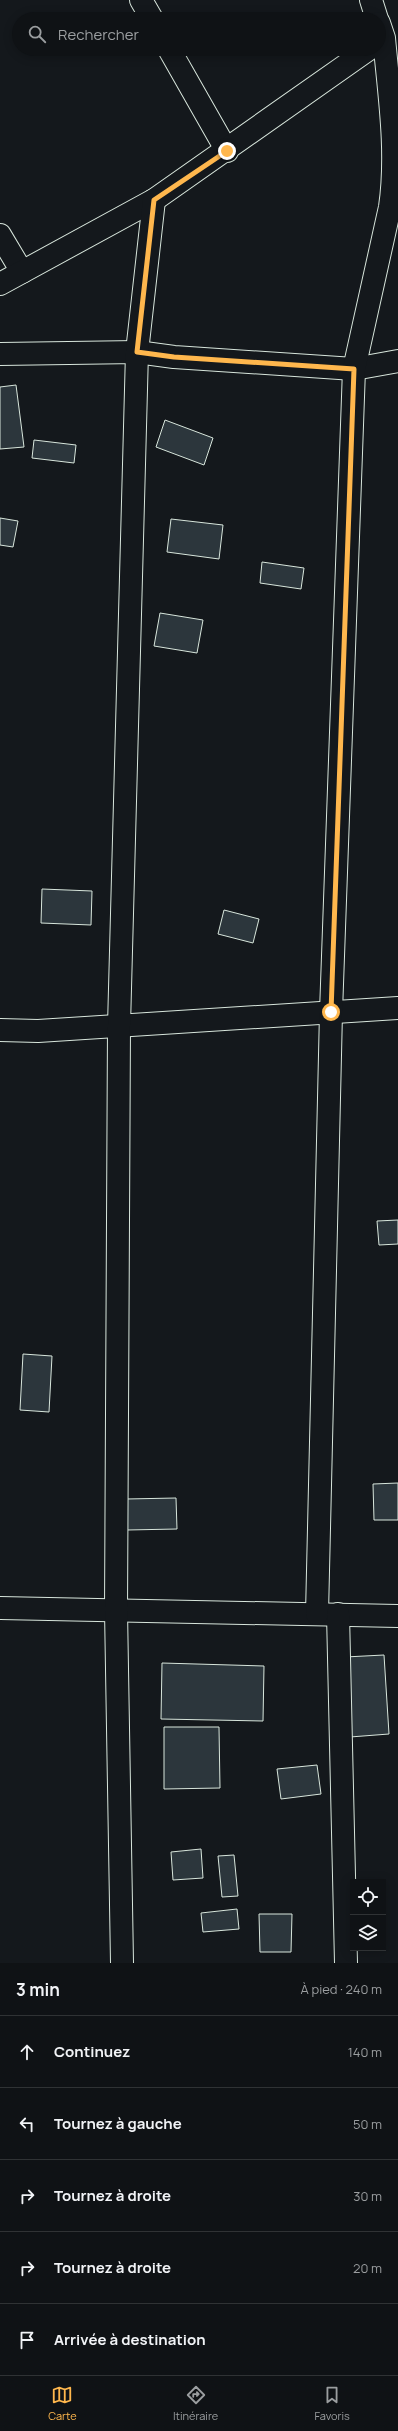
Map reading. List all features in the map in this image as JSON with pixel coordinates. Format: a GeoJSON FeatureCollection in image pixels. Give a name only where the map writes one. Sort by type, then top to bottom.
{"type":"FeatureCollection","features":[{"type":"Feature","properties":{"kind":"street"},"geometry":{"type":"LineString","coordinates":[[141,0],[148,12]]}},
{"type":"Feature","properties":{"kind":"street"},"geometry":{"type":"LineString","coordinates":[[371,0],[375,12]]}},
{"type":"Feature","properties":{"kind":"street"},"geometry":{"type":"LineString","coordinates":[[173,56],[227,151]]}},
{"type":"Feature","properties":{"kind":"street"},"geometry":{"type":"LineString","coordinates":[[0,284],[154,200],[227,151],[352,56]]}},
{"type":"Feature","properties":{"kind":"street"},"geometry":{"type":"LineString","coordinates":[[346,1963],[328,1614],[331,1012],[354,369],[390,207],[393,184],[394,158],[383,56]]}},
{"type":"Feature","properties":{"kind":"street"},"geometry":{"type":"LineString","coordinates":[[122,1963],[116,1610],[119,1026],[137,352],[154,200]]}},
{"type":"Feature","properties":{"kind":"street"},"geometry":{"type":"LineString","coordinates":[[0,235],[22,272]]}},
{"type":"Feature","properties":{"kind":"street"},"geometry":{"type":"LineString","coordinates":[[0,354],[137,352],[174,357],[354,369],[398,361]]}},
{"type":"Feature","properties":{"kind":"street"},"geometry":{"type":"LineString","coordinates":[[0,1030],[38,1031],[398,1008]]}},
{"type":"Feature","properties":{"kind":"street"},"geometry":{"type":"LineString","coordinates":[[0,1608],[398,1616]]}},
{"type":"Feature","properties":{"kind":"building"},"geometry":{"type":"Polygon","coordinates":[[[16,385],[24,447],[0,449],[0,387],[16,385]]]}},
{"type":"Feature","properties":{"kind":"building"},"geometry":{"type":"Polygon","coordinates":[[[165,420],[213,438],[204,465],[156,447],[165,420]]]}},
{"type":"Feature","properties":{"kind":"building"},"geometry":{"type":"Polygon","coordinates":[[[34,440],[76,445],[74,463],[32,458],[34,440]]]}},
{"type":"Feature","properties":{"kind":"building"},"geometry":{"type":"Polygon","coordinates":[[[0,518],[18,521],[13,547],[0,545],[0,518]]]}},
{"type":"Feature","properties":{"kind":"building"},"geometry":{"type":"Polygon","coordinates":[[[171,519],[223,525],[219,559],[167,552],[171,519]]]}},
{"type":"Feature","properties":{"kind":"building"},"geometry":{"type":"Polygon","coordinates":[[[262,562],[304,568],[301,589],[260,583],[262,562]]]}},
{"type":"Feature","properties":{"kind":"building"},"geometry":{"type":"Polygon","coordinates":[[[160,613],[203,620],[197,653],[154,646],[160,613]]]}},
{"type":"Feature","properties":{"kind":"building"},"geometry":{"type":"Polygon","coordinates":[[[42,889],[92,891],[91,925],[41,923],[42,889]]]}},
{"type":"Feature","properties":{"kind":"building"},"geometry":{"type":"Polygon","coordinates":[[[224,910],[259,919],[253,943],[218,934],[224,910]]]}},
{"type":"Feature","properties":{"kind":"building"},"geometry":{"type":"Polygon","coordinates":[[[398,1220],[398,1244],[379,1245],[377,1221],[398,1220]]]}},
{"type":"Feature","properties":{"kind":"building"},"geometry":{"type":"Polygon","coordinates":[[[23,1354],[52,1356],[49,1412],[20,1410],[23,1354]]]}},
{"type":"Feature","properties":{"kind":"building"},"geometry":{"type":"Polygon","coordinates":[[[398,1483],[398,1520],[374,1520],[373,1484],[398,1483]]]}},
{"type":"Feature","properties":{"kind":"building"},"geometry":{"type":"Polygon","coordinates":[[[176,1498],[177,1529],[127,1530],[126,1499],[176,1498]]]}},
{"type":"Feature","properties":{"kind":"building"},"geometry":{"type":"Polygon","coordinates":[[[384,1655],[389,1734],[350,1737],[345,1657],[384,1655]]]}},
{"type":"Feature","properties":{"kind":"building"},"geometry":{"type":"Polygon","coordinates":[[[162,1663],[264,1666],[263,1721],[161,1719],[162,1663]]]}},
{"type":"Feature","properties":{"kind":"building"},"geometry":{"type":"Polygon","coordinates":[[[164,1727],[219,1727],[220,1788],[164,1789],[164,1727]]]}},
{"type":"Feature","properties":{"kind":"building"},"geometry":{"type":"Polygon","coordinates":[[[317,1765],[321,1794],[281,1799],[277,1769],[317,1765]]]}},
{"type":"Feature","properties":{"kind":"building"},"geometry":{"type":"Polygon","coordinates":[[[201,1849],[203,1878],[173,1880],[171,1852],[201,1849]]]}},
{"type":"Feature","properties":{"kind":"building"},"geometry":{"type":"Polygon","coordinates":[[[234,1855],[238,1896],[222,1897],[218,1856],[234,1855]]]}},
{"type":"Feature","properties":{"kind":"building"},"geometry":{"type":"Polygon","coordinates":[[[237,1909],[239,1929],[203,1932],[201,1913],[237,1909]]]}},
{"type":"Feature","properties":{"kind":"building"},"geometry":{"type":"Polygon","coordinates":[[[259,1914],[292,1914],[291,1952],[260,1952],[259,1914]]]}},
{"type":"Feature","properties":{"kind":"route"},"geometry":{"type":"LineString","coordinates":[[227,151],[154,200],[137,352],[174,357],[354,369],[331,1012]]}}]}
